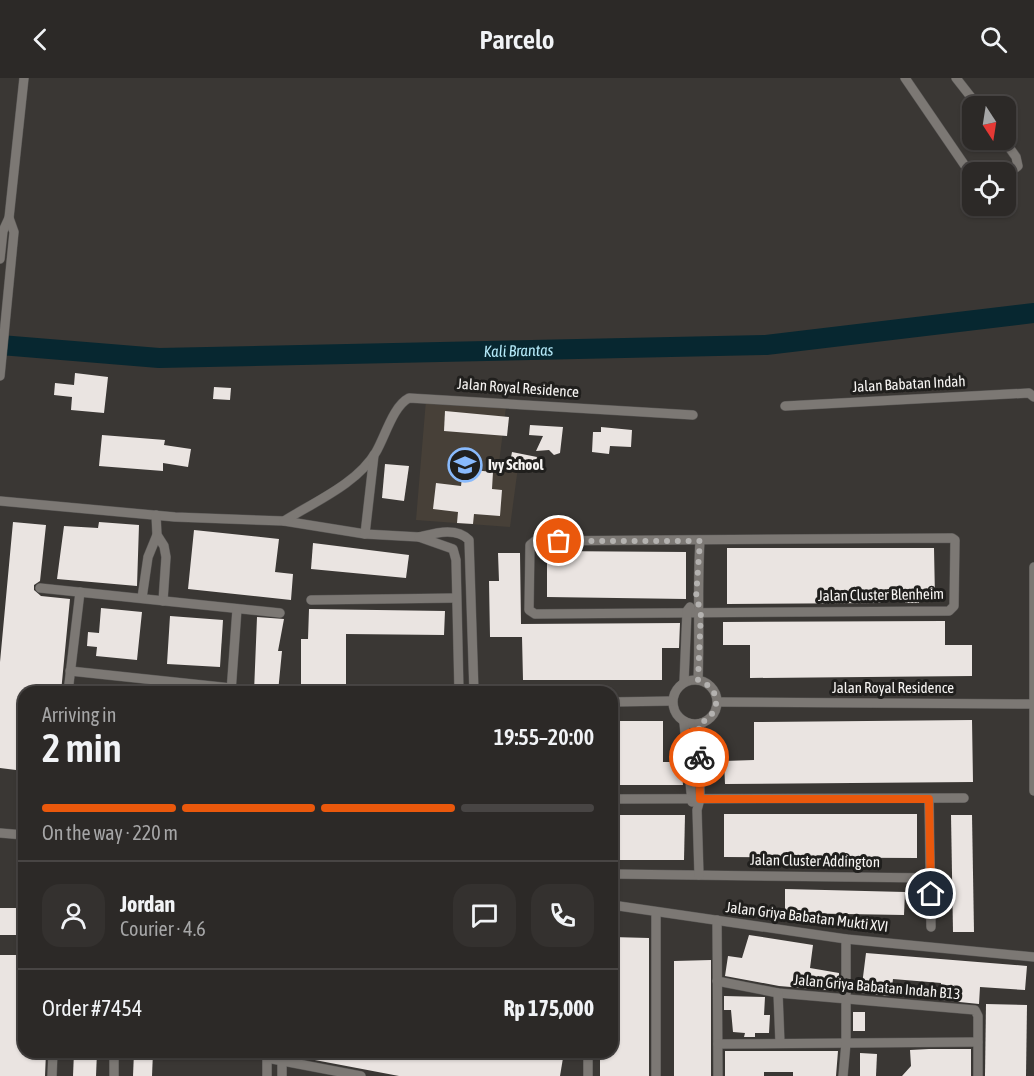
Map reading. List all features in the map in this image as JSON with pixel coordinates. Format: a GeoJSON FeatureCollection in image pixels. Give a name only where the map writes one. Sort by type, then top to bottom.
{"type":"FeatureCollection","features":[{"type":"Feature","properties":{"kind":"street"},"geometry":{"type":"LineString","coordinates":[[0,259],[3,231],[9,218],[24,78]]}},
{"type":"Feature","properties":{"kind":"street"},"geometry":{"type":"LineString","coordinates":[[905,78],[962,162]]}},
{"type":"Feature","properties":{"kind":"street"},"geometry":{"type":"LineString","coordinates":[[956,78],[970,96]]}},
{"type":"Feature","properties":{"kind":"street"},"geometry":{"type":"LineString","coordinates":[[1011,150],[1016,157],[1018,166],[1016,168]]}},
{"type":"Feature","properties":{"kind":"street"},"geometry":{"type":"LineString","coordinates":[[0,376],[14,232],[9,218]]}},
{"type":"Feature","properties":{"kind":"street","name":"Jalan Babatan Indah"},"geometry":{"type":"LineString","coordinates":[[785,406],[1029,393],[1034,397]]}},
{"type":"Feature","properties":{"kind":"street","name":"Jalan Royal Residence"},"geometry":{"type":"LineString","coordinates":[[284,521],[339,487],[374,455],[401,404],[413,397],[693,415]]}},
{"type":"Feature","properties":{"kind":"street","name":"Jalan Royal Residence"},"geometry":{"type":"LineString","coordinates":[[365,534],[374,455]]}},
{"type":"Feature","properties":{"kind":"street"},"geometry":{"type":"LineString","coordinates":[[0,501],[156,515],[284,521],[365,534],[416,537],[456,532],[469,540],[474,686]]}},
{"type":"Feature","properties":{"kind":"street"},"geometry":{"type":"LineString","coordinates":[[142,598],[148,557],[157,535],[156,515]]}},
{"type":"Feature","properties":{"kind":"street"},"geometry":{"type":"LineString","coordinates":[[157,535],[164,546],[166,557],[163,601]]}},
{"type":"Feature","properties":{"kind":"street"},"geometry":{"type":"LineString","coordinates":[[416,537],[453,549],[456,560],[459,686]]}},
{"type":"Feature","properties":{"kind":"street","name":"Jalan Cluster Blenheim"},"geometry":{"type":"LineString","coordinates":[[952,538],[955,540],[954,606],[949,611],[531,613],[530,545],[535,541],[700,541],[952,538]]}},
{"type":"Feature","properties":{"kind":"street"},"geometry":{"type":"LineString","coordinates":[[698,680],[701,611],[696,598],[700,541]]}},
{"type":"Feature","properties":{"kind":"street"},"geometry":{"type":"LineString","coordinates":[[1034,567],[1034,791]]}},
{"type":"Feature","properties":{"kind":"street"},"geometry":{"type":"LineString","coordinates":[[40,588],[280,613]]}},
{"type":"Feature","properties":{"kind":"street"},"geometry":{"type":"LineString","coordinates":[[69,686],[80,592]]}},
{"type":"Feature","properties":{"kind":"street"},"geometry":{"type":"LineString","coordinates":[[311,600],[456,598]]}},
{"type":"Feature","properties":{"kind":"street"},"geometry":{"type":"LineString","coordinates":[[684,682],[687,611],[696,598]]}},
{"type":"Feature","properties":{"kind":"street"},"geometry":{"type":"LineString","coordinates":[[231,686],[237,609]]}},
{"type":"Feature","properties":{"kind":"street"},"geometry":{"type":"LineString","coordinates":[[70,672],[195,686]]}},
{"type":"Feature","properties":{"kind":"street"},"geometry":{"type":"LineString","coordinates":[[684,723],[699,724],[715,713],[718,702],[715,692],[708,684],[698,680],[684,682],[675,689],[672,701],[674,713],[684,723],[697,810],[699,875]]}},
{"type":"Feature","properties":{"kind":"street"},"geometry":{"type":"LineString","coordinates":[[618,702],[672,701]]}},
{"type":"Feature","properties":{"kind":"street","name":"Jalan Royal Residence"},"geometry":{"type":"LineString","coordinates":[[718,702],[1033,704]]}},
{"type":"Feature","properties":{"kind":"street"},"geometry":{"type":"LineString","coordinates":[[695,799],[699,724]]}},
{"type":"Feature","properties":{"kind":"street"},"geometry":{"type":"LineString","coordinates":[[618,799],[964,798]]}},
{"type":"Feature","properties":{"kind":"street"},"geometry":{"type":"LineString","coordinates":[[929,799],[931,927]]}},
{"type":"Feature","properties":{"kind":"street"},"geometry":{"type":"LineString","coordinates":[[0,833],[18,834]]}},
{"type":"Feature","properties":{"kind":"street","name":"Jalan Cluster Addington"},"geometry":{"type":"LineString","coordinates":[[618,874],[931,878]]}},
{"type":"Feature","properties":{"kind":"street","name":"Jalan Griya Babatan Mukti XVI"},"geometry":{"type":"LineString","coordinates":[[618,906],[846,939],[1034,957]]}},
{"type":"Feature","properties":{"kind":"street"},"geometry":{"type":"LineString","coordinates":[[656,912],[656,1076]]}},
{"type":"Feature","properties":{"kind":"street"},"geometry":{"type":"LineString","coordinates":[[717,920],[718,1076]]}},
{"type":"Feature","properties":{"kind":"street"},"geometry":{"type":"LineString","coordinates":[[843,1076],[846,1043],[846,939]]}},
{"type":"Feature","properties":{"kind":"street","name":"Jalan Griya Babatan Indah B13"},"geometry":{"type":"LineString","coordinates":[[717,981],[778,993],[975,1010],[978,1016],[978,1042]]}},
{"type":"Feature","properties":{"kind":"street","name":"Jalan Griya Babatan Indah B13"},"geometry":{"type":"LineString","coordinates":[[778,993],[780,1043]]}},
{"type":"Feature","properties":{"kind":"street"},"geometry":{"type":"LineString","coordinates":[[718,1044],[978,1042],[978,1076]]}},
{"type":"Feature","properties":{"kind":"street"},"geometry":{"type":"LineString","coordinates":[[52,1076],[53,1058]]}},
{"type":"Feature","properties":{"kind":"street"},"geometry":{"type":"LineString","coordinates":[[114,1058],[114,1076]]}},
{"type":"Feature","properties":{"kind":"street"},"geometry":{"type":"LineString","coordinates":[[267,1058],[267,1076]]}},
{"type":"Feature","properties":{"kind":"street"},"geometry":{"type":"LineString","coordinates":[[282,1058],[282,1076]]}},
{"type":"Feature","properties":{"kind":"street"},"geometry":{"type":"LineString","coordinates":[[286,1058],[361,1076]]}},
{"type":"Feature","properties":{"kind":"street"},"geometry":{"type":"LineString","coordinates":[[588,1058],[588,1076]]}},
{"type":"Feature","properties":{"kind":"shaded area","name":"Ivy School"},"geometry":{"type":"Polygon","coordinates":[[[426,400],[506,407],[499,463],[518,467],[510,527],[416,520],[426,400]]]}},
{"type":"Feature","properties":{"kind":"building"},"geometry":{"type":"Polygon","coordinates":[[[75,373],[108,377],[104,413],[71,410],[72,397],[54,395],[55,383],[74,385],[75,373]]]}},
{"type":"Feature","properties":{"kind":"building"},"geometry":{"type":"Polygon","coordinates":[[[214,387],[231,388],[230,400],[213,399],[214,387]]]}},
{"type":"Feature","properties":{"kind":"building"},"geometry":{"type":"Polygon","coordinates":[[[445,411],[509,417],[507,436],[444,431],[445,411]]]}},
{"type":"Feature","properties":{"kind":"building"},"geometry":{"type":"Polygon","coordinates":[[[530,425],[563,427],[560,453],[554,455],[549,450],[536,451],[543,436],[529,435],[530,425]]]}},
{"type":"Feature","properties":{"kind":"building"},"geometry":{"type":"Polygon","coordinates":[[[601,427],[632,430],[631,447],[610,446],[609,454],[592,452],[593,432],[601,432],[601,427]]]}},
{"type":"Feature","properties":{"kind":"building"},"geometry":{"type":"Polygon","coordinates":[[[102,435],[165,440],[164,445],[191,449],[188,467],[163,463],[163,471],[99,466],[102,435]]]}},
{"type":"Feature","properties":{"kind":"building"},"geometry":{"type":"Polygon","coordinates":[[[512,452],[537,457],[534,468],[510,463],[512,452]]]}},
{"type":"Feature","properties":{"kind":"building"},"geometry":{"type":"Polygon","coordinates":[[[385,464],[409,466],[404,501],[382,498],[385,464]]]}},
{"type":"Feature","properties":{"kind":"building"},"geometry":{"type":"Polygon","coordinates":[[[463,469],[493,472],[492,489],[502,490],[500,516],[474,514],[473,524],[457,523],[458,512],[433,509],[436,483],[461,486],[463,469]]]}},
{"type":"Feature","properties":{"kind":"building"},"geometry":{"type":"Polygon","coordinates":[[[13,522],[46,525],[40,581],[34,585],[34,590],[41,596],[70,599],[62,686],[18,686],[18,742],[16,744],[18,770],[0,768],[0,662],[13,522]]]}},
{"type":"Feature","properties":{"kind":"building"},"geometry":{"type":"Polygon","coordinates":[[[99,522],[139,525],[137,586],[57,579],[64,526],[98,528],[99,522]]]}},
{"type":"Feature","properties":{"kind":"building"},"geometry":{"type":"Polygon","coordinates":[[[194,530],[279,539],[275,572],[293,574],[291,600],[188,589],[194,530]]]}},
{"type":"Feature","properties":{"kind":"building"},"geometry":{"type":"Polygon","coordinates":[[[313,543],[409,555],[406,578],[311,569],[313,543]]]}},
{"type":"Feature","properties":{"kind":"building"},"geometry":{"type":"Polygon","coordinates":[[[727,548],[934,548],[935,598],[919,598],[919,603],[905,603],[905,597],[892,597],[881,598],[881,603],[727,604],[727,548]]]}},
{"type":"Feature","properties":{"kind":"building"},"geometry":{"type":"Polygon","coordinates":[[[547,551],[686,552],[686,599],[547,597],[547,551]]]}},
{"type":"Feature","properties":{"kind":"building"},"geometry":{"type":"Polygon","coordinates":[[[498,553],[520,553],[521,624],[680,623],[679,648],[662,648],[662,680],[523,680],[522,637],[490,637],[489,581],[499,581],[498,553]]]}},
{"type":"Feature","properties":{"kind":"building"},"geometry":{"type":"Polygon","coordinates":[[[101,608],[142,612],[137,660],[96,656],[97,647],[87,646],[88,632],[99,633],[101,608]]]}},
{"type":"Feature","properties":{"kind":"building"},"geometry":{"type":"Polygon","coordinates":[[[309,609],[445,611],[444,635],[346,634],[346,685],[301,686],[301,639],[308,639],[309,609]]]}},
{"type":"Feature","properties":{"kind":"building"},"geometry":{"type":"Polygon","coordinates":[[[170,616],[223,620],[220,667],[167,664],[170,616]]]}},
{"type":"Feature","properties":{"kind":"building"},"geometry":{"type":"Polygon","coordinates":[[[257,617],[284,619],[278,651],[282,651],[279,686],[254,686],[257,617]]]}},
{"type":"Feature","properties":{"kind":"building"},"geometry":{"type":"Polygon","coordinates":[[[945,621],[945,645],[972,645],[972,676],[750,678],[750,645],[723,645],[723,622],[945,621]]]}},
{"type":"Feature","properties":{"kind":"building"},"geometry":{"type":"Polygon","coordinates":[[[972,720],[973,782],[725,784],[724,761],[754,760],[754,722],[972,720]]]}},
{"type":"Feature","properties":{"kind":"building"},"geometry":{"type":"Polygon","coordinates":[[[618,721],[663,721],[663,762],[681,762],[683,785],[618,785],[618,721]]]}},
{"type":"Feature","properties":{"kind":"building"},"geometry":{"type":"Polygon","coordinates":[[[724,814],[917,814],[917,858],[724,857],[724,814]]]}},
{"type":"Feature","properties":{"kind":"building"},"geometry":{"type":"Polygon","coordinates":[[[618,815],[685,815],[684,860],[618,860],[618,815]]]}},
{"type":"Feature","properties":{"kind":"building"},"geometry":{"type":"Polygon","coordinates":[[[951,815],[972,815],[974,932],[953,932],[951,815]]]}},
{"type":"Feature","properties":{"kind":"building"},"geometry":{"type":"Polygon","coordinates":[[[785,889],[905,892],[904,915],[785,913],[785,889]]]}},
{"type":"Feature","properties":{"kind":"building"},"geometry":{"type":"Polygon","coordinates":[[[0,908],[18,908],[18,935],[0,935],[0,908]]]}},
{"type":"Feature","properties":{"kind":"building"},"geometry":{"type":"Polygon","coordinates":[[[749,935],[813,945],[810,968],[839,973],[839,991],[779,986],[725,976],[728,956],[742,958],[749,935]]]}},
{"type":"Feature","properties":{"kind":"building"},"geometry":{"type":"Polygon","coordinates":[[[618,937],[649,938],[649,1076],[600,1076],[600,1058],[618,1058],[618,937]]]}},
{"type":"Feature","properties":{"kind":"building"},"geometry":{"type":"Polygon","coordinates":[[[866,953],[1027,966],[1025,990],[980,987],[979,1004],[940,1000],[941,983],[893,979],[891,996],[861,993],[866,953]]]}},
{"type":"Feature","properties":{"kind":"building"},"geometry":{"type":"Polygon","coordinates":[[[0,955],[18,955],[18,1058],[46,1058],[45,1076],[0,1076],[0,955]]]}},
{"type":"Feature","properties":{"kind":"building"},"geometry":{"type":"Polygon","coordinates":[[[711,960],[711,1076],[674,1076],[674,961],[711,960]]]}},
{"type":"Feature","properties":{"kind":"building"},"geometry":{"type":"Polygon","coordinates":[[[724,996],[765,997],[764,1015],[770,1015],[769,1033],[755,1033],[755,1037],[744,1037],[745,1033],[733,1032],[731,1010],[724,1010],[724,996]]]}},
{"type":"Feature","properties":{"kind":"building"},"geometry":{"type":"Polygon","coordinates":[[[986,1004],[1027,1005],[1026,1076],[985,1076],[986,1004]]]}},
{"type":"Feature","properties":{"kind":"building"},"geometry":{"type":"Polygon","coordinates":[[[853,1012],[865,1012],[865,1031],[853,1031],[853,1012]]]}},
{"type":"Feature","properties":{"kind":"building"},"geometry":{"type":"Polygon","coordinates":[[[971,1049],[971,1076],[902,1076],[911,1066],[910,1050],[971,1049]]]}},
{"type":"Feature","properties":{"kind":"building"},"geometry":{"type":"Polygon","coordinates":[[[725,1051],[838,1051],[836,1076],[793,1076],[793,1072],[764,1072],[764,1076],[725,1076],[725,1051]]]}},
{"type":"Feature","properties":{"kind":"building"},"geometry":{"type":"Polygon","coordinates":[[[860,1053],[877,1054],[876,1076],[860,1076],[860,1053]]]}},
{"type":"Feature","properties":{"kind":"building"},"geometry":{"type":"Polygon","coordinates":[[[74,1058],[97,1058],[96,1076],[73,1076],[74,1058]]]}},
{"type":"Feature","properties":{"kind":"building"},"geometry":{"type":"Polygon","coordinates":[[[134,1058],[153,1058],[152,1076],[133,1076],[134,1058]]]}},
{"type":"Feature","properties":{"kind":"building"},"geometry":{"type":"Polygon","coordinates":[[[304,1058],[563,1058],[560,1076],[399,1076],[304,1058]]]}},
{"type":"Feature","properties":{"kind":"waterway","name":"Kali Brantas"},"geometry":{"type":"LineString","coordinates":[[0,345],[159,358],[766,345],[1034,313]]}},
{"type":"Feature","properties":{"kind":"way so far"},"geometry":{"type":"LineString","coordinates":[[559,541],[700,541],[696,598],[701,611],[698,680],[708,684],[715,692],[718,702],[715,713],[699,724],[699,757]]}},
{"type":"Feature","properties":{"kind":"place","name":"Ivy School"},"geometry":{"type":"Point","coordinates":[465,465]}},
{"type":"Feature","properties":{"kind":"route"},"geometry":{"type":"LineString","coordinates":[[699,757],[700,799],[929,799],[931,894]]}}]}
